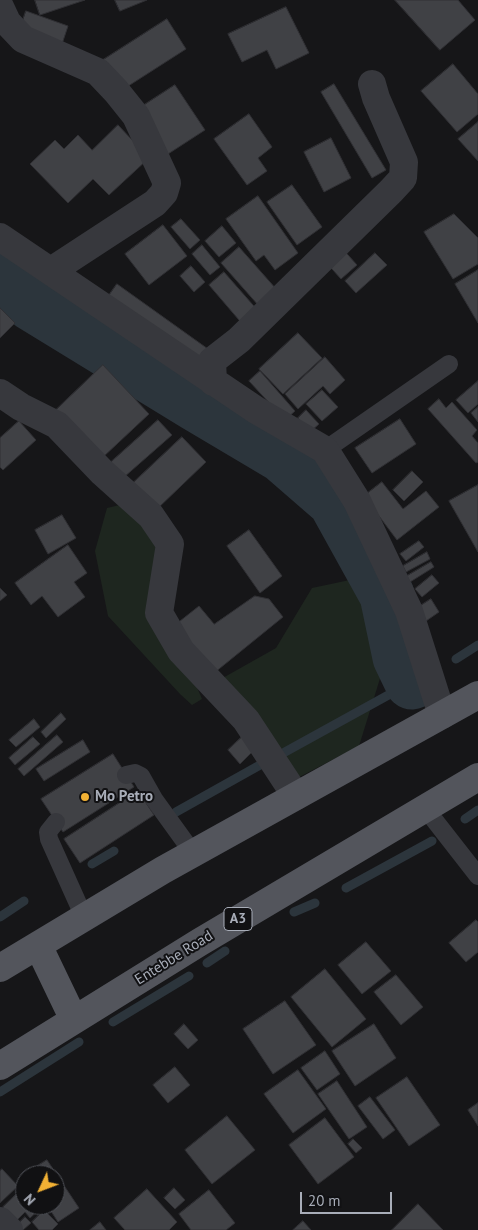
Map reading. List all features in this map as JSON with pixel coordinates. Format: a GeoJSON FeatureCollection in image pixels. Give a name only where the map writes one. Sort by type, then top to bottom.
{"type":"FeatureCollection","features":[{"type":"Feature","properties":{"kind":"main road"},"geometry":{"type":"LineString","coordinates":[[0,968],[193,853],[478,695]]}},
{"type":"Feature","properties":{"kind":"main road","name":"Entebbe Road"},"geometry":{"type":"LineString","coordinates":[[0,1066],[200,942],[478,776]]}},
{"type":"Feature","properties":{"kind":"main road"},"geometry":{"type":"LineString","coordinates":[[38,945],[74,1020]]}},
{"type":"Feature","properties":{"kind":"street"},"geometry":{"type":"LineString","coordinates":[[0,7],[6,22],[23,39],[98,72],[136,116],[167,183],[164,193],[155,203],[50,271]]}},
{"type":"Feature","properties":{"kind":"street"},"geometry":{"type":"LineString","coordinates":[[213,382],[212,361],[239,340],[403,178],[404,162],[376,98],[372,84]]}},
{"type":"Feature","properties":{"kind":"street"},"geometry":{"type":"LineString","coordinates":[[0,237],[213,382],[256,410],[325,450],[357,501],[409,612],[442,715]]}},
{"type":"Feature","properties":{"kind":"street"},"geometry":{"type":"LineString","coordinates":[[0,392],[21,407],[57,424],[102,472],[151,516],[170,544],[159,613],[181,651],[246,720],[296,796]]}},
{"type":"Feature","properties":{"kind":"street"},"geometry":{"type":"LineString","coordinates":[[0,1221],[9,1230]]}},
{"type":"Feature","properties":{"kind":"lane"},"geometry":{"type":"LineString","coordinates":[[325,450],[449,364]]}},
{"type":"Feature","properties":{"kind":"lane"},"geometry":{"type":"LineString","coordinates":[[126,775],[135,773],[141,776],[154,799],[193,853]]}},
{"type":"Feature","properties":{"kind":"lane"},"geometry":{"type":"LineString","coordinates":[[425,808],[478,876]]}},
{"type":"Feature","properties":{"kind":"lane"},"geometry":{"type":"LineString","coordinates":[[56,822],[48,832],[49,839],[84,917]]}},
{"type":"Feature","properties":{"kind":"shaded area"},"geometry":{"type":"Polygon","coordinates":[[[128,503],[161,550],[151,609],[193,678],[202,699],[192,705],[108,616],[95,551],[107,508],[128,503]]]}},
{"type":"Feature","properties":{"kind":"shaded area"},"geometry":{"type":"Polygon","coordinates":[[[364,577],[384,605],[387,656],[359,746],[280,787],[221,679],[276,648],[312,588],[364,577]]]}},
{"type":"Feature","properties":{"kind":"building"},"geometry":{"type":"Polygon","coordinates":[[[35,0],[85,0],[40,15],[35,0]]]}},
{"type":"Feature","properties":{"kind":"building"},"geometry":{"type":"Polygon","coordinates":[[[115,0],[147,0],[120,11],[115,0]]]}},
{"type":"Feature","properties":{"kind":"building"},"geometry":{"type":"Polygon","coordinates":[[[395,0],[458,0],[475,20],[440,50],[395,0]]]}},
{"type":"Feature","properties":{"kind":"building"},"geometry":{"type":"Polygon","coordinates":[[[286,7],[309,53],[276,69],[267,50],[242,62],[228,34],[286,7]]]}},
{"type":"Feature","properties":{"kind":"building"},"geometry":{"type":"Polygon","coordinates":[[[26,11],[68,26],[62,44],[20,29],[26,11]]]}},
{"type":"Feature","properties":{"kind":"building"},"geometry":{"type":"Polygon","coordinates":[[[167,19],[186,49],[122,90],[103,60],[167,19]]]}},
{"type":"Feature","properties":{"kind":"building"},"geometry":{"type":"Polygon","coordinates":[[[453,64],[478,94],[478,114],[457,132],[421,91],[453,64]]]}},
{"type":"Feature","properties":{"kind":"building"},"geometry":{"type":"Polygon","coordinates":[[[334,84],[386,170],[372,178],[321,92],[334,84]]]}},
{"type":"Feature","properties":{"kind":"building"},"geometry":{"type":"Polygon","coordinates":[[[175,85],[205,130],[168,154],[138,109],[175,85]]]}},
{"type":"Feature","properties":{"kind":"building"},"geometry":{"type":"Polygon","coordinates":[[[249,114],[272,147],[258,158],[267,171],[247,185],[214,139],[249,114]]]}},
{"type":"Feature","properties":{"kind":"building"},"geometry":{"type":"Polygon","coordinates":[[[478,122],[478,161],[458,139],[478,122]]]}},
{"type":"Feature","properties":{"kind":"building"},"geometry":{"type":"Polygon","coordinates":[[[118,125],[149,158],[109,195],[93,179],[68,203],[30,164],[55,140],[64,149],[78,135],[92,150],[118,125]]]}},
{"type":"Feature","properties":{"kind":"building"},"geometry":{"type":"Polygon","coordinates":[[[331,138],[351,178],[324,192],[304,152],[331,138]]]}},
{"type":"Feature","properties":{"kind":"building"},"geometry":{"type":"Polygon","coordinates":[[[292,185],[322,227],[297,245],[267,202],[292,185]]]}},
{"type":"Feature","properties":{"kind":"building"},"geometry":{"type":"Polygon","coordinates":[[[258,196],[298,253],[275,270],[264,255],[256,261],[226,219],[258,196]]]}},
{"type":"Feature","properties":{"kind":"building"},"geometry":{"type":"Polygon","coordinates":[[[454,214],[478,238],[478,264],[453,279],[424,232],[454,214]]]}},
{"type":"Feature","properties":{"kind":"building"},"geometry":{"type":"Polygon","coordinates":[[[181,219],[200,240],[190,249],[171,227],[181,219]]]}},
{"type":"Feature","properties":{"kind":"building"},"geometry":{"type":"Polygon","coordinates":[[[163,225],[187,256],[149,285],[125,254],[163,225]]]}},
{"type":"Feature","properties":{"kind":"building"},"geometry":{"type":"Polygon","coordinates":[[[222,226],[236,243],[219,257],[205,241],[222,226]]]}},
{"type":"Feature","properties":{"kind":"building"},"geometry":{"type":"Polygon","coordinates":[[[202,245],[220,267],[210,275],[192,254],[202,245]]]}},
{"type":"Feature","properties":{"kind":"building"},"geometry":{"type":"Polygon","coordinates":[[[340,246],[357,265],[341,279],[324,260],[340,246]]]}},
{"type":"Feature","properties":{"kind":"building"},"geometry":{"type":"Polygon","coordinates":[[[239,247],[277,290],[259,306],[221,263],[239,247]]]}},
{"type":"Feature","properties":{"kind":"building"},"geometry":{"type":"Polygon","coordinates":[[[375,253],[387,265],[356,293],[345,281],[375,253]]]}},
{"type":"Feature","properties":{"kind":"building"},"geometry":{"type":"Polygon","coordinates":[[[191,266],[205,282],[194,292],[180,276],[191,266]]]}},
{"type":"Feature","properties":{"kind":"building"},"geometry":{"type":"Polygon","coordinates":[[[478,270],[478,323],[455,284],[478,270]]]}},
{"type":"Feature","properties":{"kind":"building"},"geometry":{"type":"Polygon","coordinates":[[[224,272],[260,313],[245,327],[209,285],[224,272]]]}},
{"type":"Feature","properties":{"kind":"building"},"geometry":{"type":"Polygon","coordinates":[[[117,284],[208,349],[196,366],[105,301],[117,284]]]}},
{"type":"Feature","properties":{"kind":"building"},"geometry":{"type":"Polygon","coordinates":[[[0,308],[15,323],[0,338],[0,308]]]}},
{"type":"Feature","properties":{"kind":"building"},"geometry":{"type":"Polygon","coordinates":[[[298,333],[322,358],[283,394],[259,369],[298,333]]]}},
{"type":"Feature","properties":{"kind":"building"},"geometry":{"type":"Polygon","coordinates":[[[325,357],[345,380],[330,394],[323,386],[298,409],[285,394],[325,357]]]}},
{"type":"Feature","properties":{"kind":"building"},"geometry":{"type":"Polygon","coordinates":[[[103,365],[149,414],[102,458],[56,410],[103,365]]]}},
{"type":"Feature","properties":{"kind":"building"},"geometry":{"type":"Polygon","coordinates":[[[260,371],[295,411],[285,420],[249,381],[260,371]]]}},
{"type":"Feature","properties":{"kind":"building"},"geometry":{"type":"Polygon","coordinates":[[[478,381],[478,404],[468,413],[456,400],[478,381]]]}},
{"type":"Feature","properties":{"kind":"building"},"geometry":{"type":"Polygon","coordinates":[[[322,390],[338,407],[322,421],[306,404],[322,390]]]}},
{"type":"Feature","properties":{"kind":"building"},"geometry":{"type":"Polygon","coordinates":[[[439,399],[446,408],[452,402],[477,430],[472,436],[478,443],[478,462],[476,463],[428,409],[439,399]]]}},
{"type":"Feature","properties":{"kind":"building"},"geometry":{"type":"Polygon","coordinates":[[[478,407],[478,422],[471,413],[478,407]]]}},
{"type":"Feature","properties":{"kind":"building"},"geometry":{"type":"Polygon","coordinates":[[[306,410],[319,424],[310,432],[298,418],[306,410]]]}},
{"type":"Feature","properties":{"kind":"building"},"geometry":{"type":"Polygon","coordinates":[[[400,419],[416,444],[372,473],[355,448],[400,419]]]}},
{"type":"Feature","properties":{"kind":"building"},"geometry":{"type":"Polygon","coordinates":[[[158,420],[172,435],[123,478],[110,463],[158,420]]]}},
{"type":"Feature","properties":{"kind":"building"},"geometry":{"type":"Polygon","coordinates":[[[19,421],[36,440],[3,470],[0,467],[0,438],[19,421]]]}},
{"type":"Feature","properties":{"kind":"building"},"geometry":{"type":"Polygon","coordinates":[[[182,437],[206,462],[156,510],[132,484],[182,437]]]}},
{"type":"Feature","properties":{"kind":"building"},"geometry":{"type":"Polygon","coordinates":[[[412,471],[423,482],[404,501],[393,490],[412,471]]]}},
{"type":"Feature","properties":{"kind":"building"},"geometry":{"type":"Polygon","coordinates":[[[382,482],[403,509],[426,491],[439,507],[397,540],[364,496],[382,482]]]}},
{"type":"Feature","properties":{"kind":"building"},"geometry":{"type":"Polygon","coordinates":[[[478,485],[478,552],[449,501],[478,485]]]}},
{"type":"Feature","properties":{"kind":"building"},"geometry":{"type":"Polygon","coordinates":[[[62,515],[76,538],[48,554],[35,530],[62,515]]]}},
{"type":"Feature","properties":{"kind":"building"},"geometry":{"type":"Polygon","coordinates":[[[249,530],[282,576],[260,593],[227,546],[249,530]]]}},
{"type":"Feature","properties":{"kind":"building"},"geometry":{"type":"Polygon","coordinates":[[[419,541],[424,547],[406,561],[400,554],[419,541]]]}},
{"type":"Feature","properties":{"kind":"building"},"geometry":{"type":"Polygon","coordinates":[[[68,545],[87,573],[74,582],[85,597],[58,617],[42,596],[31,605],[15,583],[68,545]]]}},
{"type":"Feature","properties":{"kind":"building"},"geometry":{"type":"Polygon","coordinates":[[[427,552],[430,559],[406,572],[403,566],[427,552]]]}},
{"type":"Feature","properties":{"kind":"building"},"geometry":{"type":"Polygon","coordinates":[[[431,562],[434,567],[410,582],[407,576],[431,562]]]}},
{"type":"Feature","properties":{"kind":"building"},"geometry":{"type":"Polygon","coordinates":[[[432,575],[439,583],[422,597],[415,589],[432,575]]]}},
{"type":"Feature","properties":{"kind":"building"},"geometry":{"type":"Polygon","coordinates":[[[0,588],[7,595],[0,601],[0,588]]]}},
{"type":"Feature","properties":{"kind":"building"},"geometry":{"type":"Polygon","coordinates":[[[255,596],[269,599],[283,617],[214,673],[175,625],[199,606],[214,624],[255,596]]]}},
{"type":"Feature","properties":{"kind":"building"},"geometry":{"type":"Polygon","coordinates":[[[431,599],[439,612],[426,621],[417,608],[431,599]]]}},
{"type":"Feature","properties":{"kind":"building"},"geometry":{"type":"Polygon","coordinates":[[[61,713],[66,719],[46,738],[41,732],[61,713]]]}},
{"type":"Feature","properties":{"kind":"building"},"geometry":{"type":"Polygon","coordinates":[[[34,719],[40,727],[16,747],[9,740],[34,719]]]}},
{"type":"Feature","properties":{"kind":"building"},"geometry":{"type":"Polygon","coordinates":[[[57,735],[63,742],[24,776],[18,769],[57,735]]]}},
{"type":"Feature","properties":{"kind":"building"},"geometry":{"type":"Polygon","coordinates":[[[243,736],[255,749],[240,764],[228,750],[243,736]]]}},
{"type":"Feature","properties":{"kind":"building"},"geometry":{"type":"Polygon","coordinates":[[[33,737],[40,744],[15,765],[9,758],[33,737]]]}},
{"type":"Feature","properties":{"kind":"building"},"geometry":{"type":"Polygon","coordinates":[[[83,740],[90,752],[44,781],[36,769],[83,740]]]}},
{"type":"Feature","properties":{"kind":"building"},"geometry":{"type":"Polygon","coordinates":[[[113,754],[134,787],[63,832],[41,799],[113,754]]]}},
{"type":"Feature","properties":{"kind":"building"},"geometry":{"type":"Polygon","coordinates":[[[138,791],[154,815],[80,863],[64,839],[138,791]]]}},
{"type":"Feature","properties":{"kind":"building"},"geometry":{"type":"Polygon","coordinates":[[[476,920],[478,922],[478,952],[466,962],[449,943],[476,920]]]}},
{"type":"Feature","properties":{"kind":"building"},"geometry":{"type":"Polygon","coordinates":[[[366,942],[391,971],[362,994],[338,965],[366,942]]]}},
{"type":"Feature","properties":{"kind":"building"},"geometry":{"type":"Polygon","coordinates":[[[325,969],[366,1019],[332,1047],[291,997],[325,969]]]}},
{"type":"Feature","properties":{"kind":"building"},"geometry":{"type":"Polygon","coordinates":[[[396,975],[423,1007],[401,1025],[374,992],[396,975]]]}},
{"type":"Feature","properties":{"kind":"building"},"geometry":{"type":"Polygon","coordinates":[[[285,1001],[316,1045],[273,1074],[243,1029],[285,1001]]]}},
{"type":"Feature","properties":{"kind":"building"},"geometry":{"type":"Polygon","coordinates":[[[184,1024],[198,1040],[188,1049],[174,1034],[184,1024]]]}},
{"type":"Feature","properties":{"kind":"building"},"geometry":{"type":"Polygon","coordinates":[[[374,1024],[396,1058],[355,1086],[332,1051],[374,1024]]]}},
{"type":"Feature","properties":{"kind":"building"},"geometry":{"type":"Polygon","coordinates":[[[325,1051],[340,1074],[317,1090],[301,1068],[325,1051]]]}},
{"type":"Feature","properties":{"kind":"building"},"geometry":{"type":"Polygon","coordinates":[[[175,1067],[190,1085],[168,1103],[153,1085],[175,1067]]]}},
{"type":"Feature","properties":{"kind":"building"},"geometry":{"type":"Polygon","coordinates":[[[298,1070],[326,1109],[293,1133],[264,1094],[298,1070]]]}},
{"type":"Feature","properties":{"kind":"building"},"geometry":{"type":"Polygon","coordinates":[[[407,1077],[440,1125],[409,1146],[376,1098],[407,1077]]]}},
{"type":"Feature","properties":{"kind":"building"},"geometry":{"type":"Polygon","coordinates":[[[337,1081],[367,1127],[349,1139],[318,1094],[337,1081]]]}},
{"type":"Feature","properties":{"kind":"building"},"geometry":{"type":"Polygon","coordinates":[[[370,1097],[395,1130],[383,1139],[358,1106],[370,1097]]]}},
{"type":"Feature","properties":{"kind":"building"},"geometry":{"type":"Polygon","coordinates":[[[478,1103],[478,1126],[468,1110],[478,1103]]]}},
{"type":"Feature","properties":{"kind":"building"},"geometry":{"type":"Polygon","coordinates":[[[227,1116],[255,1150],[212,1184],[185,1150],[227,1116]]]}},
{"type":"Feature","properties":{"kind":"building"},"geometry":{"type":"Polygon","coordinates":[[[325,1118],[354,1157],[318,1184],[289,1145],[325,1118]]]}},
{"type":"Feature","properties":{"kind":"building"},"geometry":{"type":"Polygon","coordinates":[[[353,1139],[362,1148],[356,1153],[348,1144],[353,1139]]]}},
{"type":"Feature","properties":{"kind":"building"},"geometry":{"type":"Polygon","coordinates":[[[47,1160],[50,1165],[39,1165],[47,1160]]]}},
{"type":"Feature","properties":{"kind":"building"},"geometry":{"type":"Polygon","coordinates":[[[2,1169],[15,1183],[15,1189],[0,1203],[0,1171],[2,1169]]]}},
{"type":"Feature","properties":{"kind":"building"},"geometry":{"type":"Polygon","coordinates":[[[65,1187],[79,1208],[58,1222],[53,1215],[65,1215],[65,1187]]]}},
{"type":"Feature","properties":{"kind":"building"},"geometry":{"type":"Polygon","coordinates":[[[174,1188],[185,1200],[175,1209],[164,1198],[174,1188]]]}},
{"type":"Feature","properties":{"kind":"building"},"geometry":{"type":"Polygon","coordinates":[[[147,1189],[177,1222],[169,1230],[125,1230],[114,1218],[147,1189]]]}},
{"type":"Feature","properties":{"kind":"building"},"geometry":{"type":"Polygon","coordinates":[[[209,1190],[235,1223],[226,1230],[191,1230],[179,1214],[209,1190]]]}},
{"type":"Feature","properties":{"kind":"building"},"geometry":{"type":"Polygon","coordinates":[[[15,1196],[15,1215],[22,1215],[16,1221],[3,1207],[15,1196]]]}},
{"type":"Feature","properties":{"kind":"building"},"geometry":{"type":"Polygon","coordinates":[[[418,1204],[443,1230],[392,1230],[418,1204]]]}},
{"type":"Feature","properties":{"kind":"building"},"geometry":{"type":"Polygon","coordinates":[[[39,1215],[49,1215],[58,1224],[52,1230],[39,1230],[32,1222],[39,1215]]]}},
{"type":"Feature","properties":{"kind":"building"},"geometry":{"type":"Polygon","coordinates":[[[25,1217],[31,1223],[23,1230],[18,1224],[25,1217]]]}},
{"type":"Feature","properties":{"kind":"building"},"geometry":{"type":"Polygon","coordinates":[[[303,1221],[311,1230],[293,1230],[303,1221]]]}},
{"type":"Feature","properties":{"kind":"building"},"geometry":{"type":"Polygon","coordinates":[[[100,1222],[106,1230],[90,1230],[100,1222]]]}},
{"type":"Feature","properties":{"kind":"waterway"},"geometry":{"type":"LineString","coordinates":[[0,274],[31,303],[282,455],[335,501],[387,595],[400,657],[412,682]]}},
{"type":"Feature","properties":{"kind":"waterway"},"geometry":{"type":"LineString","coordinates":[[456,659],[478,645]]}},
{"type":"Feature","properties":{"kind":"waterway"},"geometry":{"type":"LineString","coordinates":[[285,752],[412,682]]}},
{"type":"Feature","properties":{"kind":"waterway"},"geometry":{"type":"LineString","coordinates":[[176,812],[260,765]]}},
{"type":"Feature","properties":{"kind":"waterway"},"geometry":{"type":"LineString","coordinates":[[465,819],[478,810]]}},
{"type":"Feature","properties":{"kind":"waterway"},"geometry":{"type":"LineString","coordinates":[[346,888],[432,841]]}},
{"type":"Feature","properties":{"kind":"waterway"},"geometry":{"type":"LineString","coordinates":[[92,864],[114,851]]}},
{"type":"Feature","properties":{"kind":"waterway"},"geometry":{"type":"LineString","coordinates":[[0,917],[24,901]]}},
{"type":"Feature","properties":{"kind":"waterway"},"geometry":{"type":"LineString","coordinates":[[294,912],[315,903]]}},
{"type":"Feature","properties":{"kind":"waterway"},"geometry":{"type":"LineString","coordinates":[[207,963],[225,951]]}},
{"type":"Feature","properties":{"kind":"waterway"},"geometry":{"type":"LineString","coordinates":[[113,1022],[189,976]]}},
{"type":"Feature","properties":{"kind":"waterway"},"geometry":{"type":"LineString","coordinates":[[0,1092],[79,1042]]}},
{"type":"Feature","properties":{"kind":"place","name":"Mo Petro"},"geometry":{"type":"Point","coordinates":[85,797]}}]}
